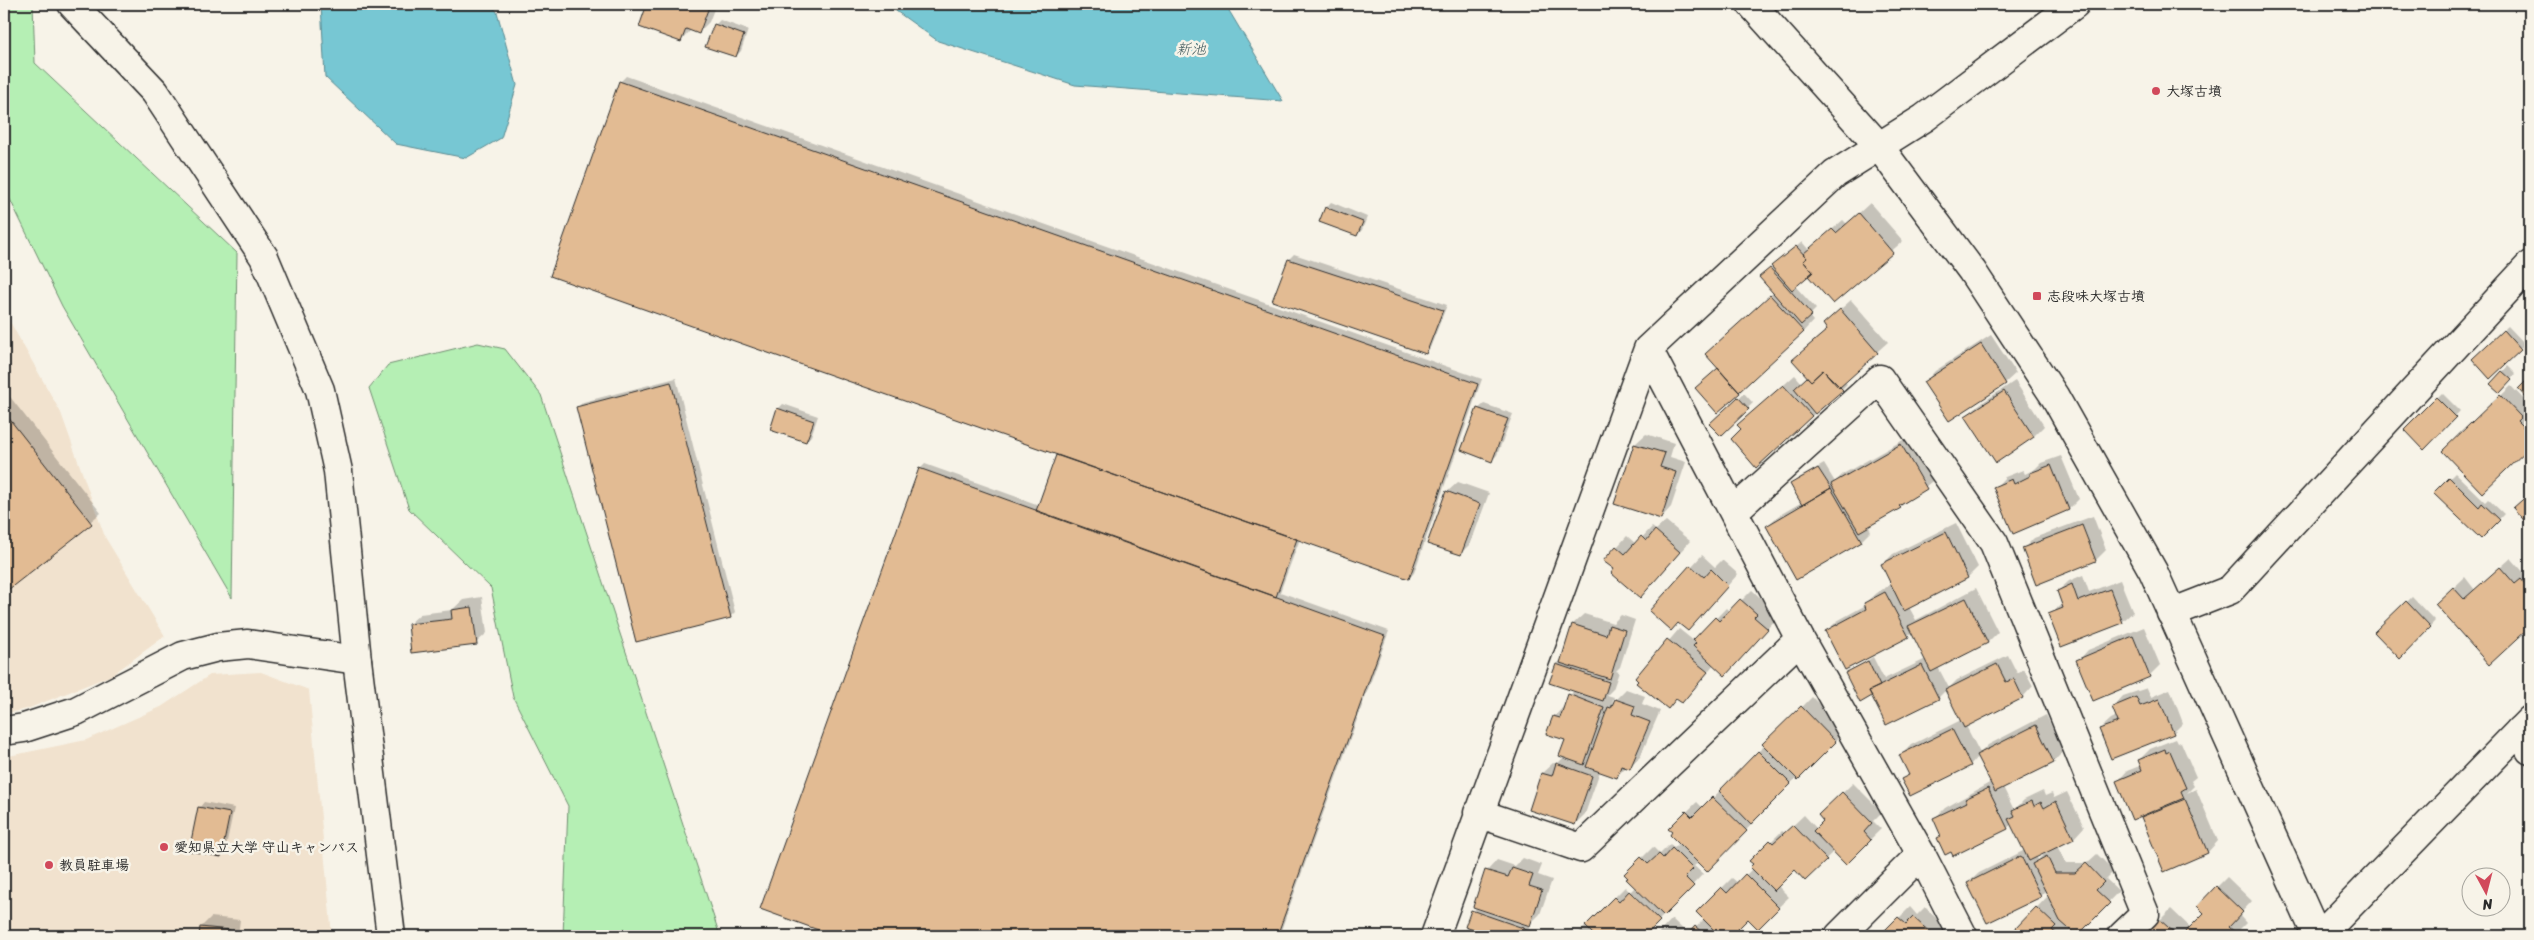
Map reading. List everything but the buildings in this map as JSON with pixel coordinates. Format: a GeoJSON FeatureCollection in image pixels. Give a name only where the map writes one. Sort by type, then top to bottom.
{"type":"FeatureCollection","features":[{"type":"Feature","properties":{"kind":"street"},"geometry":{"type":"LineString","coordinates":[[72,4],[155,92],[264,258],[320,390],[338,471],[357,660],[392,936]]}},
{"type":"Feature","properties":{"kind":"street"},"geometry":{"type":"LineString","coordinates":[[1751,4],[1878,145],[1972,272],[2055,397],[2153,571],[2318,936],[2527,733]]}},
{"type":"Feature","properties":{"kind":"street"},"geometry":{"type":"LineString","coordinates":[[1435,936],[1478,813],[1648,349],[1835,174],[1878,145],[1924,118],[2075,4]]}},
{"type":"Feature","properties":{"kind":"street"},"geometry":{"type":"LineString","coordinates":[[2171,613],[2230,590],[2530,265]]}},
{"type":"Feature","properties":{"kind":"street"},"geometry":{"type":"LineString","coordinates":[[1648,349],[1800,639],[1921,854],[1963,936]]}},
{"type":"Feature","properties":{"kind":"street"},"geometry":{"type":"LineString","coordinates":[[1734,511],[1880,379],[1994,543],[2145,914],[2122,936]]}},
{"type":"Feature","properties":{"kind":"street"},"geometry":{"type":"LineString","coordinates":[[1478,813],[1581,848],[1800,639]]}},
{"type":"Feature","properties":{"kind":"street"},"geometry":{"type":"LineString","coordinates":[[4,731],[24,728],[76,711],[183,656],[218,647],[248,644],[357,660]]}},
{"type":"Feature","properties":{"kind":"street"},"geometry":{"type":"LineString","coordinates":[[1839,936],[1921,854]]}},
{"type":"Feature","properties":{"kind":"shaded area"},"geometry":{"type":"Polygon","coordinates":[[[4,311],[61,413],[105,537],[165,636],[112,675],[27,709],[4,714],[4,311]]]}},
{"type":"Feature","properties":{"kind":"shaded area","name":"愛知県立大学 守山キャンパス"},"geometry":{"type":"Polygon","coordinates":[[[261,672],[309,690],[332,936],[4,936],[4,757],[86,740],[161,707],[210,675],[261,672]]]}},
{"type":"Feature","properties":{"kind":"green space"},"geometry":{"type":"Polygon","coordinates":[[[4,4],[33,4],[35,63],[237,253],[232,598],[62,306],[4,187],[4,4]]]}},
{"type":"Feature","properties":{"kind":"green space"},"geometry":{"type":"Polygon","coordinates":[[[478,343],[505,349],[541,395],[720,936],[563,936],[568,806],[513,697],[491,588],[409,509],[369,388],[388,365],[478,343]]]}},
{"type":"Feature","properties":{"kind":"water"},"geometry":{"type":"Polygon","coordinates":[[[321,4],[491,4],[497,12],[517,85],[501,138],[466,158],[396,144],[325,77],[321,4]]]}},
{"type":"Feature","properties":{"kind":"water","name":"新池"},"geometry":{"type":"Polygon","coordinates":[[[892,4],[1225,4],[1283,101],[1075,85],[938,41],[896,11],[892,4]]]}},
{"type":"Feature","properties":{"kind":"place","name":"大塚古墳"},"geometry":{"type":"Point","coordinates":[2156,91]}},
{"type":"Feature","properties":{"kind":"place","name":"志段味大塚古墳"},"geometry":{"type":"Point","coordinates":[2037,296]}},
{"type":"Feature","properties":{"kind":"place","name":"愛知県立大学 守山キャンパス"},"geometry":{"type":"Point","coordinates":[164,847]}},
{"type":"Feature","properties":{"kind":"place","name":"教員駐車場"},"geometry":{"type":"Point","coordinates":[49,865]}}]}
